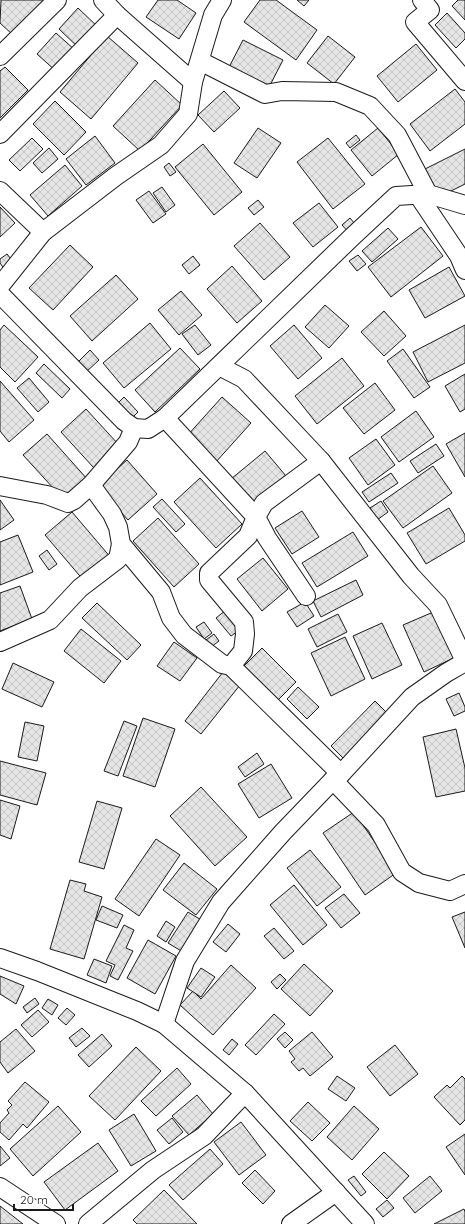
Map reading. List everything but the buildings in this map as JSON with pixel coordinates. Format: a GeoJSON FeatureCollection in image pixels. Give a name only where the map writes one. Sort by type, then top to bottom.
{"type":"FeatureCollection","features":[{"type":"Feature","properties":{"kind":"street"},"geometry":{"type":"LineString","coordinates":[[0,56],[57,0]]}},
{"type":"Feature","properties":{"kind":"street"},"geometry":{"type":"LineString","coordinates":[[103,0],[117,15],[193,82]]}},
{"type":"Feature","properties":{"kind":"street"},"geometry":{"type":"LineString","coordinates":[[0,286],[43,232],[116,176],[161,145],[188,114],[193,82],[213,15],[222,0]]}},
{"type":"Feature","properties":{"kind":"street"},"geometry":{"type":"LineString","coordinates":[[431,3],[415,22],[465,81]]}},
{"type":"Feature","properties":{"kind":"street"},"geometry":{"type":"LineString","coordinates":[[0,134],[117,15]]}},
{"type":"Feature","properties":{"kind":"street"},"geometry":{"type":"LineString","coordinates":[[200,61],[266,94],[282,91],[336,92],[370,106],[397,136],[423,195],[459,256],[465,270]]}},
{"type":"Feature","properties":{"kind":"street"},"geometry":{"type":"LineString","coordinates":[[0,191],[43,232]]}},
{"type":"Feature","properties":{"kind":"street"},"geometry":{"type":"LineString","coordinates":[[0,294],[124,421],[134,428],[148,429],[166,418],[352,236],[396,196],[423,195],[465,205]]}},
{"type":"Feature","properties":{"kind":"street"},"geometry":{"type":"LineString","coordinates":[[164,1024],[185,961],[221,902],[283,832],[412,697],[465,661],[438,605],[411,576],[321,461],[244,379],[219,366]]}},
{"type":"Feature","properties":{"kind":"street"},"geometry":{"type":"LineString","coordinates":[[166,418],[256,517],[266,538],[306,596]]}},
{"type":"Feature","properties":{"kind":"street"},"geometry":{"type":"LineString","coordinates":[[0,486],[47,495],[68,503],[74,500],[91,485],[128,442],[134,428]]}},
{"type":"Feature","properties":{"kind":"street"},"geometry":{"type":"LineString","coordinates":[[232,666],[243,651],[245,634],[244,622],[209,580],[209,573],[248,536],[264,503],[321,461]]}},
{"type":"Feature","properties":{"kind":"street"},"geometry":{"type":"LineString","coordinates":[[0,642],[50,620],[80,588],[118,559],[121,544],[118,527],[112,514],[91,485]]}},
{"type":"Feature","properties":{"kind":"street"},"geometry":{"type":"LineString","coordinates":[[121,544],[161,592],[171,618],[184,635],[222,664],[232,666],[337,777],[376,825],[402,872],[419,883],[450,890],[465,884]]}},
{"type":"Feature","properties":{"kind":"street"},"geometry":{"type":"LineString","coordinates":[[0,958],[137,1011],[164,1024],[245,1093],[365,1224]]}},
{"type":"Feature","properties":{"kind":"street"},"geometry":{"type":"LineString","coordinates":[[88,1224],[153,1170],[204,1136],[245,1093]]}},
{"type":"Feature","properties":{"kind":"street"},"geometry":{"type":"LineString","coordinates":[[0,1188],[56,1224]]}},
{"type":"Feature","properties":{"kind":"street"},"geometry":{"type":"LineString","coordinates":[[291,1224],[336,1192]]}}]}
